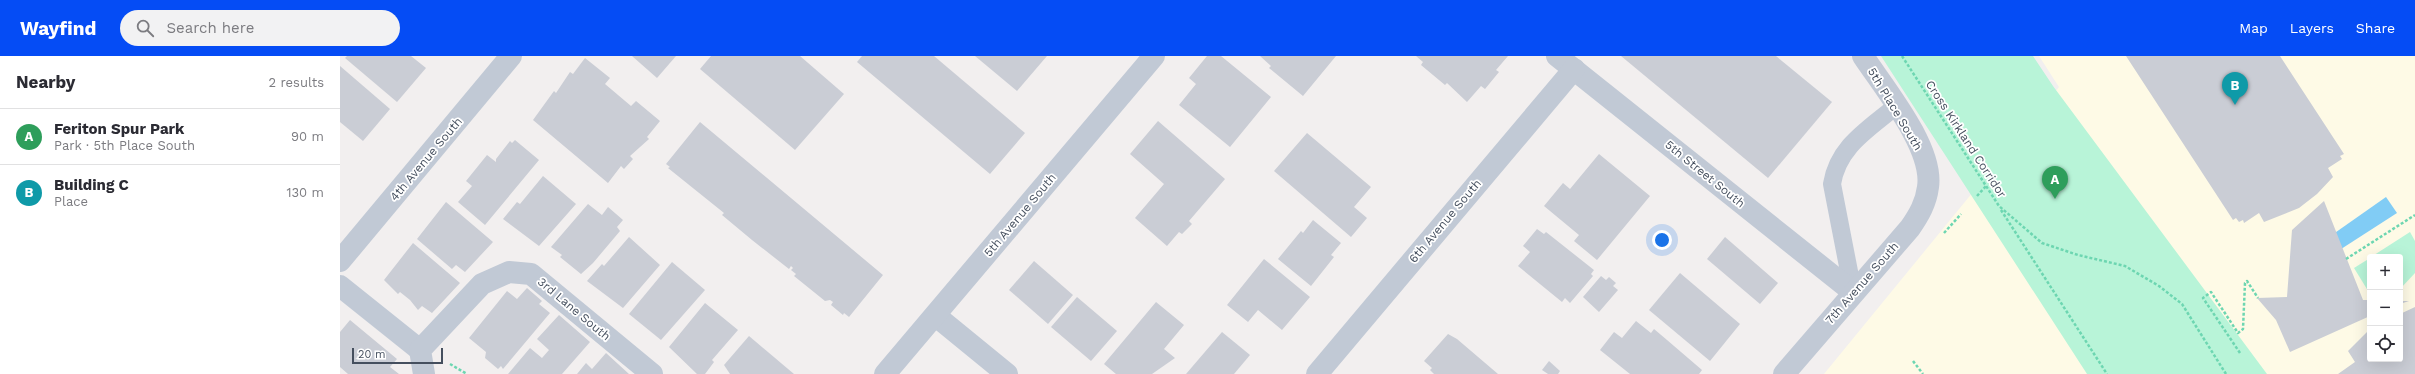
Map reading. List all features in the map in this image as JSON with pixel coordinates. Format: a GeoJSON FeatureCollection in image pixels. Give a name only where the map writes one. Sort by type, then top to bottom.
{"type":"FeatureCollection","features":[{"type":"Feature","properties":{"kind":"street","name":"4th Avenue South"},"geometry":{"type":"LineString","coordinates":[[340,261],[510,56]]}},
{"type":"Feature","properties":{"kind":"street","name":"5th Avenue South"},"geometry":{"type":"LineString","coordinates":[[885,374],[936,316],[1154,56]]}},
{"type":"Feature","properties":{"kind":"street","name":"5th Place South"},"geometry":{"type":"LineString","coordinates":[[1863,56],[1896,106],[1917,142],[1926,163],[1928,186]]}},
{"type":"Feature","properties":{"kind":"street","name":"5th Street South"},"geometry":{"type":"LineString","coordinates":[[1566,62],[1853,292]]}},
{"type":"Feature","properties":{"kind":"street","name":"6th Avenue South"},"geometry":{"type":"LineString","coordinates":[[1317,374],[1566,62]]}},
{"type":"Feature","properties":{"kind":"street","name":"7th Avenue South"},"geometry":{"type":"LineString","coordinates":[[1784,374],[1853,292],[1910,228],[1923,209],[1928,186]]}},
{"type":"Feature","properties":{"kind":"street","name":"3rd Lane South"},"geometry":{"type":"LineString","coordinates":[[420,350],[482,284],[509,272],[531,274],[652,374]]}},
{"type":"Feature","properties":{"kind":"street"},"geometry":{"type":"LineString","coordinates":[[340,286],[420,350],[424,374]]}},
{"type":"Feature","properties":{"kind":"street"},"geometry":{"type":"LineString","coordinates":[[936,316],[1007,374]]}},
{"type":"Feature","properties":{"kind":"lane"},"geometry":{"type":"LineString","coordinates":[[1853,292],[1832,184],[1834,168],[1850,144],[1896,106]]}},
{"type":"Feature","properties":{"kind":"path","name":"Cross Kirkland Corridor"},"geometry":{"type":"LineString","coordinates":[[1902,56],[1999,206],[2042,243],[2078,255],[2125,266],[2159,286],[2182,304],[2226,374]]}},
{"type":"Feature","properties":{"kind":"path"},"geometry":{"type":"LineString","coordinates":[[1977,196],[1986,186]]}},
{"type":"Feature","properties":{"kind":"path"},"geometry":{"type":"LineString","coordinates":[[1999,206],[2107,374]]}},
{"type":"Feature","properties":{"kind":"path"},"geometry":{"type":"LineString","coordinates":[[1944,233],[1961,214]]}},
{"type":"Feature","properties":{"kind":"path"},"geometry":{"type":"LineString","coordinates":[[2346,259],[2415,215]]}},
{"type":"Feature","properties":{"kind":"path"},"geometry":{"type":"LineString","coordinates":[[2240,353],[2203,298],[2211,292],[2238,333],[2243,329],[2245,283],[2247,281],[2258,298]]}},
{"type":"Feature","properties":{"kind":"path"},"geometry":{"type":"LineString","coordinates":[[1914,361],[1923,374]]}},
{"type":"Feature","properties":{"kind":"path"},"geometry":{"type":"LineString","coordinates":[[447,363],[467,374]]}},
{"type":"Feature","properties":{"kind":"shaded area"},"geometry":{"type":"Polygon","coordinates":[[[2039,56],[2415,56],[2415,374],[1824,374],[2059,87],[2039,56]]]}},
{"type":"Feature","properties":{"kind":"green space"},"geometry":{"type":"Polygon","coordinates":[[[1881,56],[2033,56],[2053,86],[2267,374],[2087,374],[1881,56]]]}},
{"type":"Feature","properties":{"kind":"green space"},"geometry":{"type":"Polygon","coordinates":[[[2410,232],[2415,241],[2415,273],[2403,286],[2403,254],[2376,254],[2410,232]]]}},
{"type":"Feature","properties":{"kind":"green space"},"geometry":{"type":"Polygon","coordinates":[[[2367,260],[2367,289],[2354,268],[2367,260]]]}},
{"type":"Feature","properties":{"kind":"water"},"geometry":{"type":"Polygon","coordinates":[[[2386,197],[2397,213],[2338,251],[2329,237],[2386,197]]]}},
{"type":"Feature","properties":{"kind":"building"},"geometry":{"type":"Polygon","coordinates":[[[347,56],[411,56],[426,68],[397,102],[345,58],[347,56]]]}},
{"type":"Feature","properties":{"kind":"building"},"geometry":{"type":"Polygon","coordinates":[[[632,56],[676,56],[657,78],[632,56]]]}},
{"type":"Feature","properties":{"kind":"building"},"geometry":{"type":"Polygon","coordinates":[[[711,56],[800,56],[844,94],[795,150],[700,69],[711,56]]]}},
{"type":"Feature","properties":{"kind":"building"},"geometry":{"type":"Polygon","coordinates":[[[862,56],[934,56],[1025,133],[990,174],[857,62],[862,56]]]}},
{"type":"Feature","properties":{"kind":"building"},"geometry":{"type":"Polygon","coordinates":[[[975,56],[1047,56],[1017,91],[975,56]]]}},
{"type":"Feature","properties":{"kind":"building"},"geometry":{"type":"Polygon","coordinates":[[[1207,56],[1221,56],[1271,97],[1230,147],[1179,105],[1196,84],[1189,78],[1207,56]]]}},
{"type":"Feature","properties":{"kind":"building"},"geometry":{"type":"Polygon","coordinates":[[[1260,56],[1336,56],[1303,96],[1269,68],[1271,66],[1260,56]]]}},
{"type":"Feature","properties":{"kind":"building"},"geometry":{"type":"Polygon","coordinates":[[[1416,56],[1508,56],[1496,70],[1499,72],[1485,89],[1481,86],[1467,102],[1447,83],[1445,85],[1421,65],[1423,62],[1416,56]]]}},
{"type":"Feature","properties":{"kind":"building"},"geometry":{"type":"Polygon","coordinates":[[[1621,56],[1776,56],[1832,102],[1768,178],[1621,56]]]}},
{"type":"Feature","properties":{"kind":"building"},"geometry":{"type":"Polygon","coordinates":[[[2126,56],[2280,56],[2344,154],[2340,156],[2342,159],[2328,168],[2333,177],[2317,194],[2299,208],[2264,222],[2259,213],[2244,223],[2243,220],[2239,222],[2236,218],[2233,220],[2126,56]]]}},
{"type":"Feature","properties":{"kind":"building"},"geometry":{"type":"Polygon","coordinates":[[[585,58],[610,78],[605,84],[631,106],[636,101],[660,121],[647,137],[649,139],[630,156],[633,159],[624,169],[621,166],[608,183],[533,120],[554,91],[556,93],[570,72],[573,74],[585,58]]]}},
{"type":"Feature","properties":{"kind":"building"},"geometry":{"type":"Polygon","coordinates":[[[340,66],[390,109],[363,141],[340,122],[340,66]]]}},
{"type":"Feature","properties":{"kind":"building"},"geometry":{"type":"Polygon","coordinates":[[[1158,121],[1225,179],[1189,221],[1192,224],[1182,234],[1179,232],[1167,246],[1135,218],[1164,184],[1130,154],[1158,121]]]}},
{"type":"Feature","properties":{"kind":"building"},"geometry":{"type":"Polygon","coordinates":[[[700,122],[883,275],[849,317],[844,313],[843,315],[831,305],[833,302],[830,300],[825,301],[794,276],[796,274],[791,270],[793,268],[791,266],[789,269],[752,240],[722,215],[724,213],[668,168],[670,167],[666,164],[700,122]]]}},
{"type":"Feature","properties":{"kind":"building"},"geometry":{"type":"Polygon","coordinates":[[[1307,133],[1371,187],[1354,207],[1367,218],[1351,237],[1274,171],[1307,133]]]}},
{"type":"Feature","properties":{"kind":"building"},"geometry":{"type":"Polygon","coordinates":[[[515,140],[539,160],[485,225],[458,202],[472,186],[466,181],[487,155],[496,162],[496,159],[510,141],[512,143],[515,140]]]}},
{"type":"Feature","properties":{"kind":"building"},"geometry":{"type":"Polygon","coordinates":[[[1599,154],[1650,196],[1597,260],[1574,241],[1579,235],[1544,206],[1563,183],[1570,189],[1599,154]]]}},
{"type":"Feature","properties":{"kind":"building"},"geometry":{"type":"Polygon","coordinates":[[[543,176],[576,204],[539,246],[503,219],[517,202],[520,204],[543,176]]]}},
{"type":"Feature","properties":{"kind":"building"},"geometry":{"type":"Polygon","coordinates":[[[2324,201],[2363,300],[2367,300],[2367,317],[2290,352],[2276,320],[2257,298],[2287,297],[2292,230],[2324,201]]]}},
{"type":"Feature","properties":{"kind":"building"},"geometry":{"type":"Polygon","coordinates":[[[446,202],[493,242],[465,272],[456,265],[452,269],[417,239],[446,202]]]}},
{"type":"Feature","properties":{"kind":"building"},"geometry":{"type":"Polygon","coordinates":[[[588,204],[602,215],[608,207],[623,220],[617,227],[620,231],[593,263],[581,274],[560,257],[562,255],[551,247],[588,204]]]}},
{"type":"Feature","properties":{"kind":"building"},"geometry":{"type":"Polygon","coordinates":[[[1313,220],[1341,243],[1331,255],[1334,257],[1311,286],[1278,259],[1301,231],[1303,233],[1313,220]]]}},
{"type":"Feature","properties":{"kind":"building"},"geometry":{"type":"Polygon","coordinates":[[[1537,229],[1544,234],[1546,232],[1594,270],[1591,274],[1593,276],[1570,303],[1565,298],[1562,302],[1518,266],[1530,252],[1523,246],[1537,229]]]}},
{"type":"Feature","properties":{"kind":"building"},"geometry":{"type":"Polygon","coordinates":[[[629,237],[660,265],[623,308],[587,281],[602,264],[604,266],[629,237]]]}},
{"type":"Feature","properties":{"kind":"building"},"geometry":{"type":"Polygon","coordinates":[[[1725,237],[1778,283],[1760,304],[1707,259],[1725,237]]]}},
{"type":"Feature","properties":{"kind":"building"},"geometry":{"type":"Polygon","coordinates":[[[413,243],[460,283],[432,313],[422,306],[418,310],[410,300],[400,292],[398,294],[384,280],[413,243]]]}},
{"type":"Feature","properties":{"kind":"building"},"geometry":{"type":"Polygon","coordinates":[[[1264,259],[1310,297],[1282,330],[1258,310],[1248,322],[1227,305],[1264,259]]]}},
{"type":"Feature","properties":{"kind":"building"},"geometry":{"type":"Polygon","coordinates":[[[1034,261],[1073,295],[1048,324],[1009,290],[1034,261]]]}},
{"type":"Feature","properties":{"kind":"building"},"geometry":{"type":"Polygon","coordinates":[[[672,262],[705,290],[661,340],[629,314],[672,262]]]}},
{"type":"Feature","properties":{"kind":"building"},"geometry":{"type":"Polygon","coordinates":[[[1680,273],[1740,324],[1710,361],[1649,310],[1680,273]]]}},
{"type":"Feature","properties":{"kind":"building"},"geometry":{"type":"Polygon","coordinates":[[[1601,276],[1606,280],[1609,277],[1616,283],[1613,286],[1618,290],[1599,312],[1583,297],[1601,276]]]}},
{"type":"Feature","properties":{"kind":"building"},"geometry":{"type":"Polygon","coordinates":[[[527,288],[542,301],[539,304],[550,313],[503,369],[501,366],[498,369],[485,358],[486,352],[469,338],[507,291],[517,299],[527,288]]]}},
{"type":"Feature","properties":{"kind":"building"},"geometry":{"type":"Polygon","coordinates":[[[1077,297],[1117,331],[1091,361],[1051,327],[1077,297]]]}},
{"type":"Feature","properties":{"kind":"building"},"geometry":{"type":"Polygon","coordinates":[[[1156,302],[1184,325],[1164,349],[1175,358],[1152,374],[1116,374],[1104,364],[1156,302]]]}},
{"type":"Feature","properties":{"kind":"building"},"geometry":{"type":"Polygon","coordinates":[[[705,303],[738,330],[712,360],[714,362],[705,374],[697,374],[669,347],[705,303]]]}},
{"type":"Feature","properties":{"kind":"building"},"geometry":{"type":"Polygon","coordinates":[[[2415,307],[2415,374],[2338,374],[2355,362],[2348,351],[2367,332],[2367,362],[2403,362],[2403,313],[2415,307]]]}},
{"type":"Feature","properties":{"kind":"building"},"geometry":{"type":"Polygon","coordinates":[[[559,315],[590,342],[562,374],[508,374],[530,348],[542,358],[549,350],[537,339],[559,315]]]}},
{"type":"Feature","properties":{"kind":"building"},"geometry":{"type":"Polygon","coordinates":[[[350,320],[397,359],[390,367],[399,374],[348,374],[340,367],[340,332],[350,320]]]}},
{"type":"Feature","properties":{"kind":"building"},"geometry":{"type":"Polygon","coordinates":[[[1636,321],[1651,333],[1654,329],[1702,370],[1699,374],[1630,374],[1600,350],[1614,332],[1622,338],[1636,321]]]}},
{"type":"Feature","properties":{"kind":"building"},"geometry":{"type":"Polygon","coordinates":[[[1222,332],[1250,355],[1234,374],[1186,374],[1222,332]]]}},
{"type":"Feature","properties":{"kind":"building"},"geometry":{"type":"Polygon","coordinates":[[[1448,334],[1457,339],[1498,374],[1434,374],[1430,370],[1432,368],[1424,361],[1448,334]]]}},
{"type":"Feature","properties":{"kind":"building"},"geometry":{"type":"Polygon","coordinates":[[[749,336],[794,374],[730,374],[724,365],[749,336]]]}},
{"type":"Feature","properties":{"kind":"building"},"geometry":{"type":"Polygon","coordinates":[[[606,353],[629,374],[577,374],[586,363],[592,369],[606,353]]]}},
{"type":"Feature","properties":{"kind":"building"},"geometry":{"type":"Polygon","coordinates":[[[1549,361],[1560,371],[1558,374],[1548,374],[1542,370],[1549,361]]]}},
{"type":"Feature","properties":{"kind":"place","name":"Building C"},"geometry":{"type":"Point","coordinates":[2235,105]}},
{"type":"Feature","properties":{"kind":"place","name":"Feriton Spur Park"},"geometry":{"type":"Point","coordinates":[2055,199]}}]}
